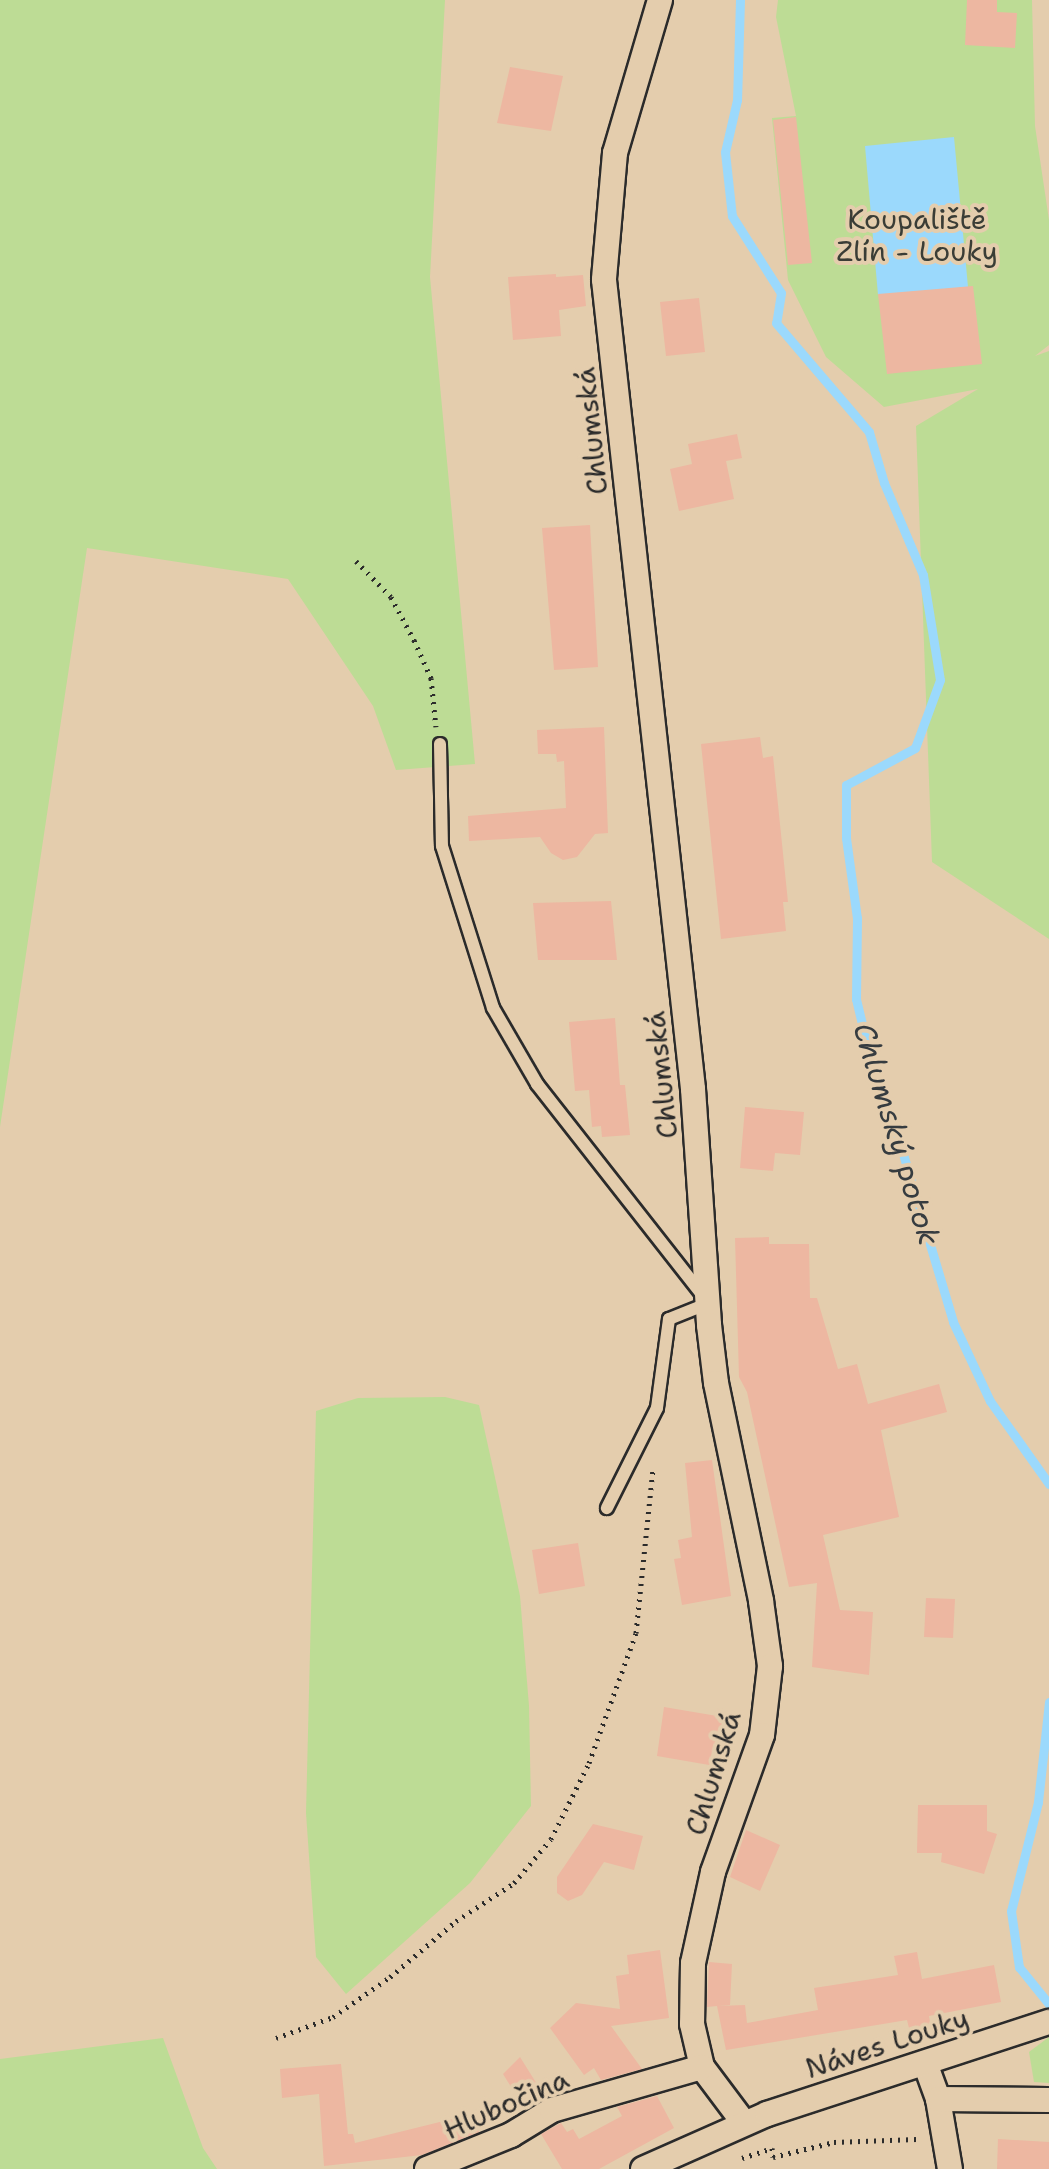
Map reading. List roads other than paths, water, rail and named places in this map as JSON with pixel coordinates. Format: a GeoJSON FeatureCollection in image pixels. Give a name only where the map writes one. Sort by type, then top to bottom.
{"type":"FeatureCollection","features":[{"type":"Feature","properties":{"kind":"street","name":"Chlumská"},"geometry":{"type":"LineString","coordinates":[[660,0],[615,153],[604,280],[693,1089],[716,1383],[761,1601],[770,1666],[762,1735],[713,1872],[693,1963],[692,2024],[702,2067],[744,2123]]}},
{"type":"Feature","properties":{"kind":"street","name":"Náves Louky"},"geometry":{"type":"LineString","coordinates":[[643,2169],[744,2123],[1042,2024]]}},
{"type":"Feature","properties":{"kind":"street"},"geometry":{"type":"LineString","coordinates":[[925,2063],[938,2099],[950,2169]]}},
{"type":"Feature","properties":{"kind":"street","name":"Hlubočina"},"geometry":{"type":"LineString","coordinates":[[427,2169],[511,2135],[552,2110],[702,2067]]}},
{"type":"Feature","properties":{"kind":"street"},"geometry":{"type":"LineString","coordinates":[[938,2099],[1049,2100]]}},
{"type":"Feature","properties":{"kind":"lane"},"geometry":{"type":"LineString","coordinates":[[440,744],[442,846],[493,1008],[537,1084],[709,1303],[669,1319],[657,1408],[607,1508]]}},
{"type":"Feature","properties":{"kind":"water"},"geometry":{"type":"Polygon","coordinates":[[[954,137],[968,287],[878,295],[865,146],[954,137]]]}},
{"type":"Feature","properties":{"kind":"waterway","name":"Chlumský potok"},"geometry":{"type":"LineString","coordinates":[[740,0],[737,100],[725,152],[732,216],[781,293],[776,323],[869,432],[884,483],[923,575],[940,680],[915,748],[846,785],[846,838],[857,918],[856,999],[874,1074],[895,1127],[953,1322],[990,1401],[1049,1484]]}},
{"type":"Feature","properties":{"kind":"waterway","name":"Chlumský potok"},"geometry":{"type":"LineString","coordinates":[[1049,1702],[1038,1802],[1011,1911],[1019,1967],[1049,2004]]}},
{"type":"Feature","properties":{"kind":"park label","name":"Koupaliště Zlín - Louky"},"geometry":{"type":"Point","coordinates":[917,235]}}]}
